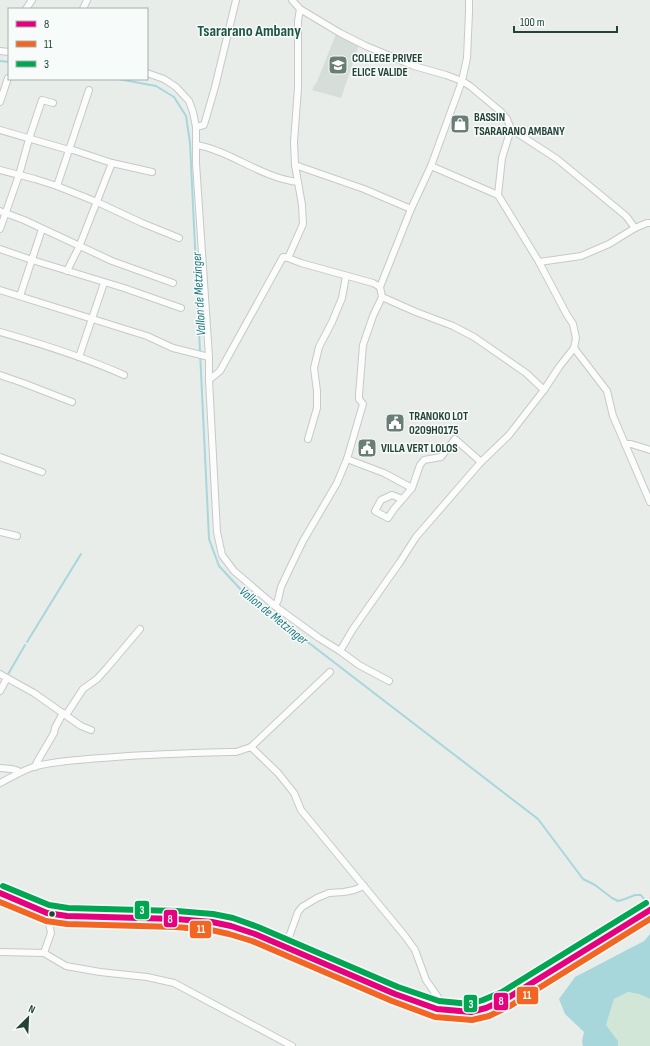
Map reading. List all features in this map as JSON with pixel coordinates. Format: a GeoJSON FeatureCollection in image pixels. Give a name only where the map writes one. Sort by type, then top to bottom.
{"type":"FeatureCollection","features":[{"type":"Feature","properties":{"kind":"main road"},"geometry":{"type":"LineString","coordinates":[[0,893],[47,913],[67,916],[176,919],[212,922],[231,926],[395,994],[437,1009],[472,1012],[486,1008],[506,999],[647,912]]}},
{"type":"Feature","properties":{"kind":"street"},"geometry":{"type":"LineString","coordinates":[[196,127],[204,125],[215,87],[236,0]]}},
{"type":"Feature","properties":{"kind":"street"},"geometry":{"type":"LineString","coordinates":[[292,0],[300,9],[340,33],[366,46],[414,66],[462,81],[470,86],[500,111],[507,119],[511,129],[557,159],[626,216],[635,228]]}},
{"type":"Feature","properties":{"kind":"street"},"geometry":{"type":"LineString","coordinates":[[275,606],[281,587],[303,541],[337,483],[347,459],[362,404],[359,399],[359,395],[363,345],[372,316],[382,297],[380,287],[411,209],[431,166],[462,81],[467,58],[469,0]]}},
{"type":"Feature","properties":{"kind":"street"},"geometry":{"type":"LineString","coordinates":[[288,258],[303,224],[302,205],[295,165],[294,142],[298,88],[298,21],[300,9]]}},
{"type":"Feature","properties":{"kind":"street"},"geometry":{"type":"LineString","coordinates":[[148,73],[164,79],[190,101],[196,127],[196,163],[209,357],[217,532],[222,555],[234,571],[275,606],[359,666],[389,682]]}},
{"type":"Feature","properties":{"kind":"street"},"geometry":{"type":"LineString","coordinates":[[0,102],[8,78]]}},
{"type":"Feature","properties":{"kind":"street"},"geometry":{"type":"LineString","coordinates":[[57,186],[89,90]]}},
{"type":"Feature","properties":{"kind":"street"},"geometry":{"type":"LineString","coordinates":[[0,229],[3,212],[19,175],[42,100],[53,103]]}},
{"type":"Feature","properties":{"kind":"street"},"geometry":{"type":"LineString","coordinates":[[498,195],[502,158],[511,129]]}},
{"type":"Feature","properties":{"kind":"street"},"geometry":{"type":"LineString","coordinates":[[0,130],[73,150],[112,163],[152,172]]}},
{"type":"Feature","properties":{"kind":"street"},"geometry":{"type":"LineString","coordinates":[[196,145],[204,146],[229,156],[273,176],[288,181],[298,182]]}},
{"type":"Feature","properties":{"kind":"street"},"geometry":{"type":"LineString","coordinates":[[67,271],[79,247],[112,163]]}},
{"type":"Feature","properties":{"kind":"street"},"geometry":{"type":"LineString","coordinates":[[295,165],[364,189],[411,209]]}},
{"type":"Feature","properties":{"kind":"street"},"geometry":{"type":"LineString","coordinates":[[340,651],[353,629],[416,537],[480,462],[509,435],[574,348],[576,338],[573,324],[540,262],[498,195],[431,166]]}},
{"type":"Feature","properties":{"kind":"street"},"geometry":{"type":"LineString","coordinates":[[0,170],[57,186],[179,238]]}},
{"type":"Feature","properties":{"kind":"street"},"geometry":{"type":"LineString","coordinates":[[3,212],[112,261],[173,283]]}},
{"type":"Feature","properties":{"kind":"street"},"geometry":{"type":"LineString","coordinates":[[540,262],[581,256],[609,244],[647,222],[650,223]]}},
{"type":"Feature","properties":{"kind":"street"},"geometry":{"type":"LineString","coordinates":[[20,296],[42,229]]}},
{"type":"Feature","properties":{"kind":"street"},"geometry":{"type":"LineString","coordinates":[[0,249],[124,288],[181,308]]}},
{"type":"Feature","properties":{"kind":"street"},"geometry":{"type":"LineString","coordinates":[[209,380],[220,371],[283,257],[373,283],[380,287]]}},
{"type":"Feature","properties":{"kind":"street"},"geometry":{"type":"LineString","coordinates":[[308,439],[317,408],[317,391],[314,368],[319,347],[342,298],[346,276]]}},
{"type":"Feature","properties":{"kind":"street"},"geometry":{"type":"LineString","coordinates":[[79,357],[104,282]]}},
{"type":"Feature","properties":{"kind":"street"},"geometry":{"type":"LineString","coordinates":[[0,290],[147,336],[173,348],[209,357]]}},
{"type":"Feature","properties":{"kind":"street"},"geometry":{"type":"LineString","coordinates":[[382,297],[474,336],[526,373],[544,390]]}},
{"type":"Feature","properties":{"kind":"street"},"geometry":{"type":"LineString","coordinates":[[0,332],[45,345],[124,375]]}},
{"type":"Feature","properties":{"kind":"street"},"geometry":{"type":"LineString","coordinates":[[574,348],[607,391],[613,416],[650,502]]}},
{"type":"Feature","properties":{"kind":"street"},"geometry":{"type":"LineString","coordinates":[[0,375],[72,402]]}},
{"type":"Feature","properties":{"kind":"street"},"geometry":{"type":"LineString","coordinates":[[402,499],[412,488],[420,465],[424,460],[441,457],[455,439],[480,462]]}},
{"type":"Feature","properties":{"kind":"street"},"geometry":{"type":"LineString","coordinates":[[625,444],[631,444],[650,450]]}},
{"type":"Feature","properties":{"kind":"street"},"geometry":{"type":"LineString","coordinates":[[0,457],[42,472]]}},
{"type":"Feature","properties":{"kind":"street"},"geometry":{"type":"LineString","coordinates":[[347,459],[384,473],[412,488]]}},
{"type":"Feature","properties":{"kind":"street"},"geometry":{"type":"LineString","coordinates":[[0,532],[17,536]]}},
{"type":"Feature","properties":{"kind":"street"},"geometry":{"type":"LineString","coordinates":[[35,767],[54,733],[55,728],[83,689],[97,679],[140,629]]}},
{"type":"Feature","properties":{"kind":"street"},"geometry":{"type":"LineString","coordinates":[[0,783],[20,772],[35,767],[63,762],[149,755],[236,752],[251,747],[330,672]]}},
{"type":"Feature","properties":{"kind":"street"},"geometry":{"type":"LineString","coordinates":[[0,674],[34,693],[81,726],[90,730]]}},
{"type":"Feature","properties":{"kind":"street"},"geometry":{"type":"LineString","coordinates":[[0,691],[7,678]]}},
{"type":"Feature","properties":{"kind":"street"},"geometry":{"type":"LineString","coordinates":[[251,747],[278,773],[294,793],[301,810],[405,936],[415,950],[426,980],[442,1003],[443,1010]]}},
{"type":"Feature","properties":{"kind":"street"},"geometry":{"type":"LineString","coordinates":[[0,768],[13,769],[20,772]]}},
{"type":"Feature","properties":{"kind":"street"},"geometry":{"type":"LineString","coordinates":[[263,938],[266,932],[286,938],[289,936],[298,912],[302,907],[317,898],[329,893],[354,890],[364,886]]}},
{"type":"Feature","properties":{"kind":"street"},"geometry":{"type":"LineString","coordinates":[[44,953],[51,933],[47,913]]}},
{"type":"Feature","properties":{"kind":"street"},"geometry":{"type":"LineString","coordinates":[[0,952],[44,953],[66,966],[100,972],[147,977],[174,983],[292,1046]]}},
{"type":"Feature","properties":{"kind":"shaded area","name":"COLLEGE PRIVEE ELICE VALIDE"},"geometry":{"type":"Polygon","coordinates":[[[336,34],[359,45],[341,98],[312,90],[316,84],[336,34]]]}},
{"type":"Feature","properties":{"kind":"green space"},"geometry":{"type":"Polygon","coordinates":[[[627,992],[639,994],[650,999],[650,1046],[618,1046],[618,1041],[606,1025],[614,999],[627,992]]]}},
{"type":"Feature","properties":{"kind":"water"},"geometry":{"type":"Polygon","coordinates":[[[650,934],[650,999],[639,994],[628,992],[614,999],[606,1025],[618,1041],[618,1046],[583,1046],[582,1041],[584,1032],[565,1014],[559,999],[575,977],[644,941],[650,934]]]}},
{"type":"Feature","properties":{"kind":"waterway","name":"Vallon de Metzinger"},"geometry":{"type":"LineString","coordinates":[[0,61],[8,62]]}},
{"type":"Feature","properties":{"kind":"waterway","name":"Vallon de Metzinger"},"geometry":{"type":"LineString","coordinates":[[123,80],[156,86],[174,97],[186,116],[190,143],[209,539],[219,566],[244,593],[538,819],[583,879],[595,885],[618,901],[635,895],[641,895],[649,906]]}},
{"type":"Feature","properties":{"kind":"waterway"},"geometry":{"type":"LineString","coordinates":[[27,642],[81,554]]}},
{"type":"Feature","properties":{"kind":"waterway"},"geometry":{"type":"LineString","coordinates":[[7,676],[25,645]]}},
{"type":"Feature","properties":{"kind":"transit line","name":"3"},"geometry":{"type":"LineString","coordinates":[[3,886],[49,905],[68,908],[177,911],[213,914],[233,918],[258,927],[398,987],[439,1001],[470,1004],[502,992],[646,903]]}},
{"type":"Feature","properties":{"kind":"transit line","name":"8"},"geometry":{"type":"LineString","coordinates":[[0,893],[47,913],[67,916],[176,919],[212,922],[231,926],[255,934],[395,994],[437,1009],[471,1012],[486,1008],[506,999],[650,910]]}},
{"type":"Feature","properties":{"kind":"transit line","name":"11"},"geometry":{"type":"LineString","coordinates":[[0,902],[46,921],[67,924],[176,927],[211,930],[229,934],[252,941],[392,1001],[435,1017],[472,1020],[489,1016],[510,1006],[650,919]]}},
{"type":"Feature","properties":{"kind":"place","name":"COLLEGE PRIVEE ELICE VALIDE"},"geometry":{"type":"Point","coordinates":[338,65]}},
{"type":"Feature","properties":{"kind":"place","name":"BASSIN TSARARANO AMBANY"},"geometry":{"type":"Point","coordinates":[460,124]}},
{"type":"Feature","properties":{"kind":"place","name":"TRANOKO LOT 0209H0175"},"geometry":{"type":"Point","coordinates":[395,423]}},
{"type":"Feature","properties":{"kind":"place","name":"VILLA VERT LOLOS"},"geometry":{"type":"Point","coordinates":[367,448]}},
{"type":"Feature","properties":{"kind":"district","name":"Tsararano Ambany"},"geometry":{"type":"Point","coordinates":[249,30]}}]}
